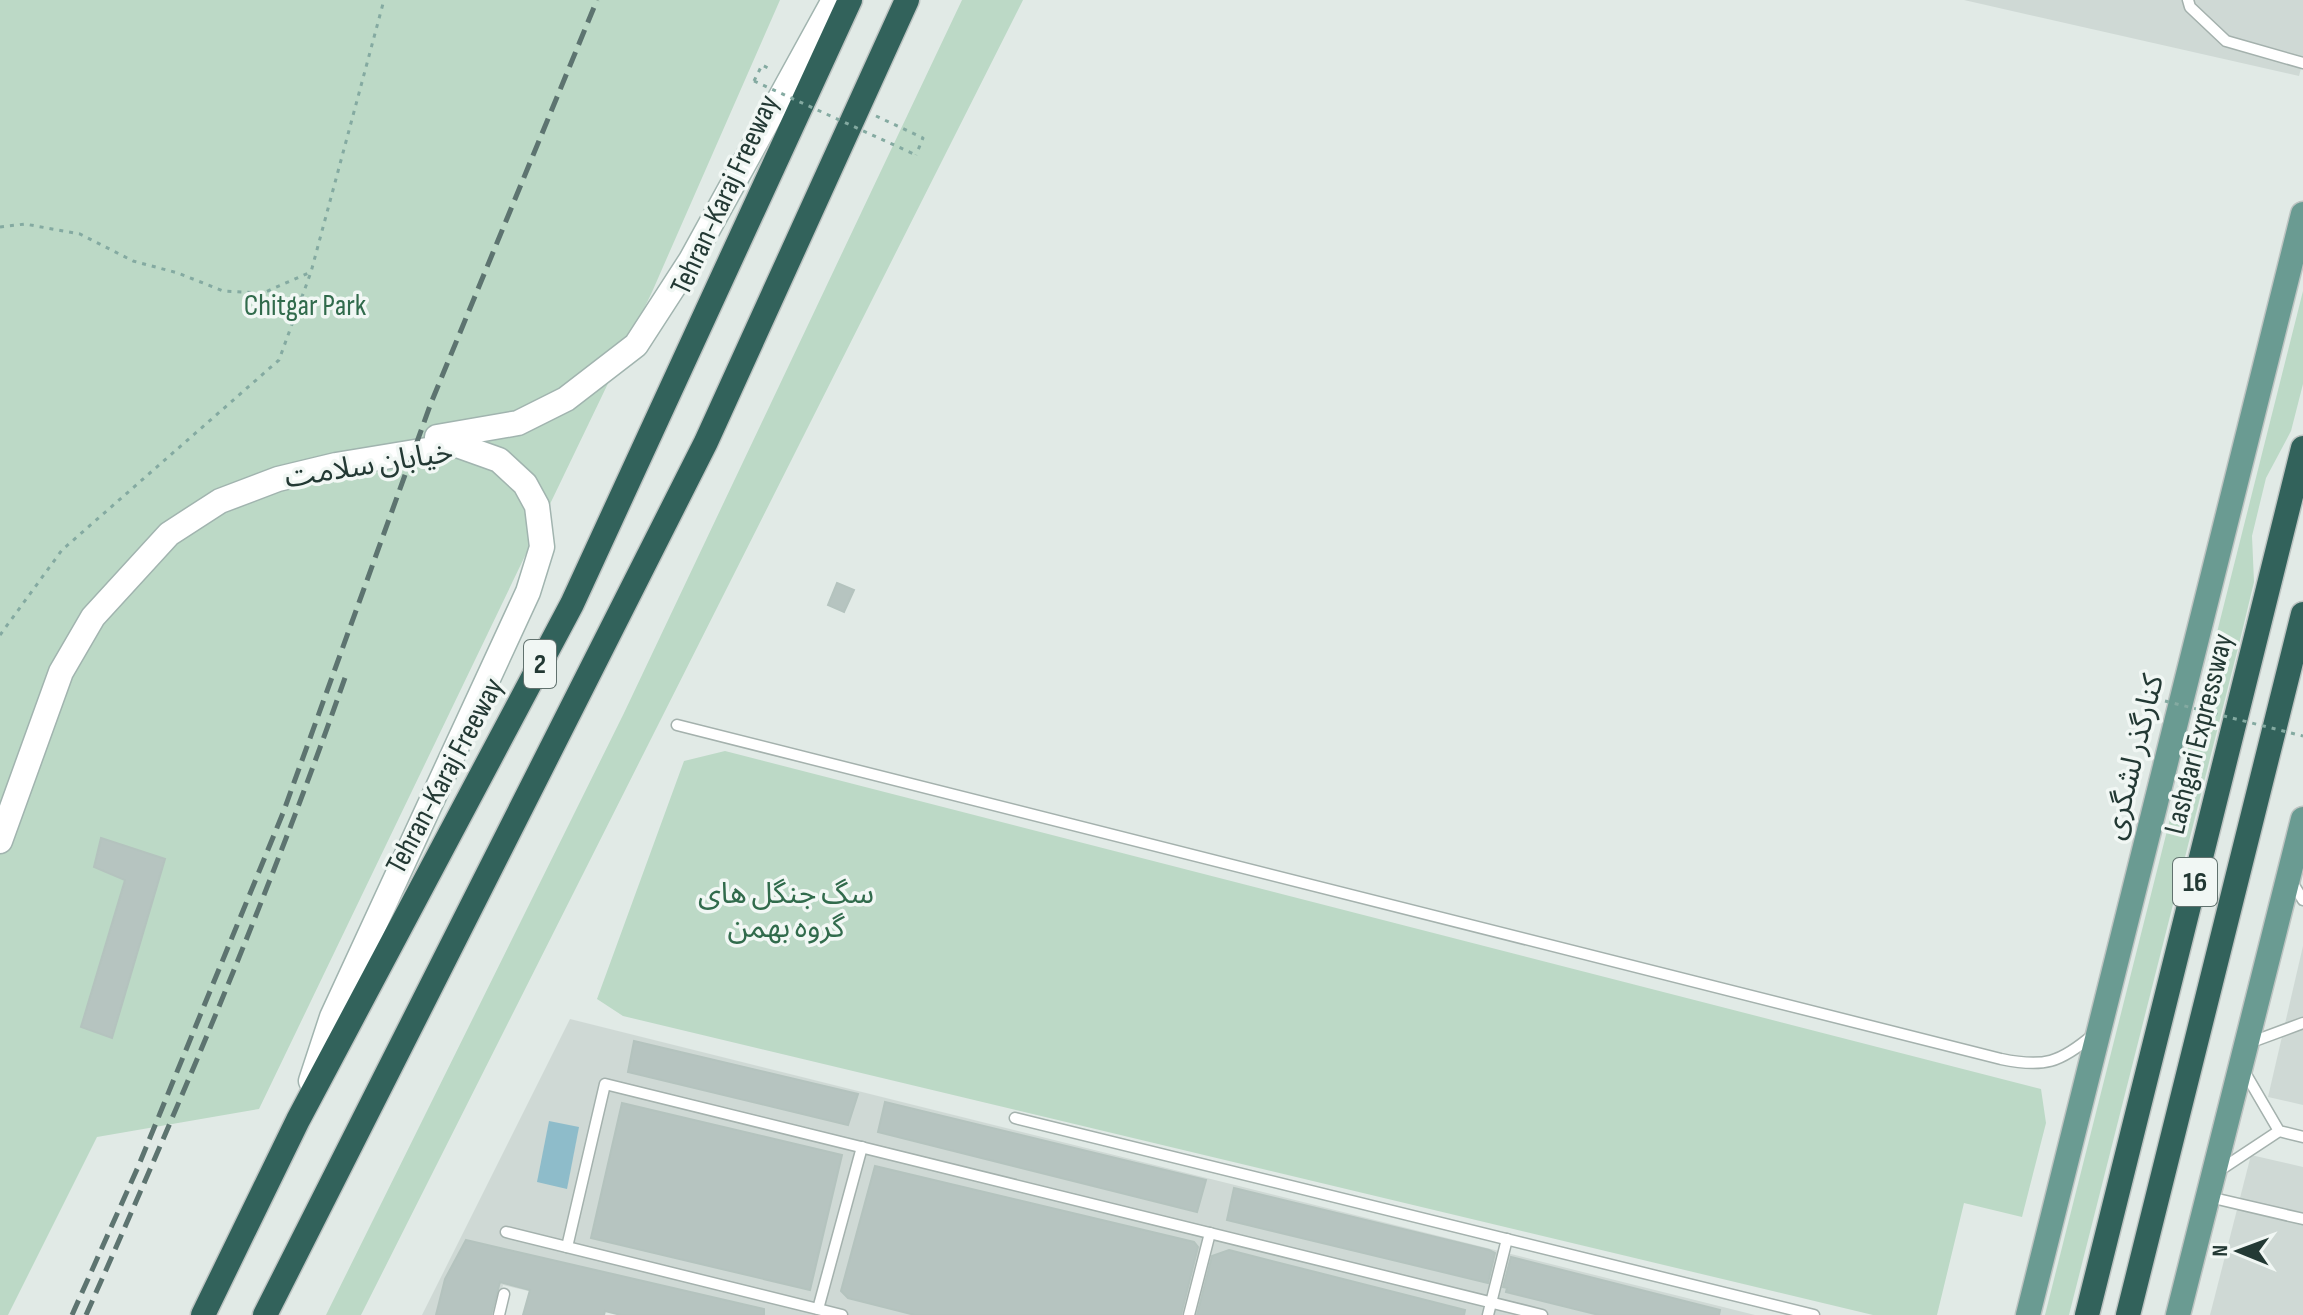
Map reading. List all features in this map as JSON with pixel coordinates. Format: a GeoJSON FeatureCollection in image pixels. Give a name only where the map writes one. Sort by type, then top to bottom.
{"type":"FeatureCollection","features":[{"type":"Feature","properties":{"kind":"highway","name":"Tehran-Karaj Freeway"},"geometry":{"type":"LineString","coordinates":[[203,1315],[298,1120],[572,604],[850,0]]}},
{"type":"Feature","properties":{"kind":"highway","name":"2"},"geometry":{"type":"LineString","coordinates":[[265,1315],[706,442],[907,0]]}},
{"type":"Feature","properties":{"kind":"highway","name":"Lashgari Expressway"},"geometry":{"type":"LineString","coordinates":[[2087,1315],[2303,448]]}},
{"type":"Feature","properties":{"kind":"highway","name":"16"},"geometry":{"type":"LineString","coordinates":[[2128,1315],[2303,614]]}},
{"type":"Feature","properties":{"kind":"main road","name":"خیابان سلامت"},"geometry":{"type":"LineString","coordinates":[[0,841],[4,808],[39,692],[74,627],[109,580],[159,527],[205,497],[258,471],[307,458],[518,423],[566,399],[636,345],[691,260],[834,0]]}},
{"type":"Feature","properties":{"kind":"main road","name":"کنارگذر لشگری"},"geometry":{"type":"LineString","coordinates":[[2028,1315],[2303,214]]}},
{"type":"Feature","properties":{"kind":"main road","name":"خیابان سلامت"},"geometry":{"type":"LineString","coordinates":[[4,808],[61,672],[93,617],[169,534],[220,501],[278,479],[336,465],[457,445],[499,460],[525,484],[537,506],[542,547],[528,592],[332,1017],[298,1120]]}},
{"type":"Feature","properties":{"kind":"main road"},"geometry":{"type":"LineString","coordinates":[[2178,1315],[2303,819]]}},
{"type":"Feature","properties":{"kind":"lane"},"geometry":{"type":"LineString","coordinates":[[2188,0],[2190,7],[2226,41],[2303,63]]}},
{"type":"Feature","properties":{"kind":"lane"},"geometry":{"type":"LineString","coordinates":[[677,725],[2001,1059],[2037,1066],[2070,1054],[2099,1030]]}},
{"type":"Feature","properties":{"kind":"lane"},"geometry":{"type":"LineString","coordinates":[[2289,877],[2303,900]]}},
{"type":"Feature","properties":{"kind":"lane"},"geometry":{"type":"LineString","coordinates":[[2279,1131],[2242,1054],[2303,1023]]}},
{"type":"Feature","properties":{"kind":"lane"},"geometry":{"type":"LineString","coordinates":[[567,1247],[605,1084],[1542,1315]]}},
{"type":"Feature","properties":{"kind":"lane"},"geometry":{"type":"LineString","coordinates":[[1015,1118],[1814,1315]]}},
{"type":"Feature","properties":{"kind":"lane"},"geometry":{"type":"LineString","coordinates":[[2279,1131],[2303,1137]]}},
{"type":"Feature","properties":{"kind":"lane"},"geometry":{"type":"LineString","coordinates":[[2210,1186],[2279,1131]]}},
{"type":"Feature","properties":{"kind":"lane"},"geometry":{"type":"LineString","coordinates":[[818,1309],[862,1147]]}},
{"type":"Feature","properties":{"kind":"lane"},"geometry":{"type":"LineString","coordinates":[[2210,1186],[2303,1219]]}},
{"type":"Feature","properties":{"kind":"lane"},"geometry":{"type":"LineString","coordinates":[[506,1232],[842,1315]]}},
{"type":"Feature","properties":{"kind":"lane"},"geometry":{"type":"LineString","coordinates":[[1189,1315],[1210,1233]]}},
{"type":"Feature","properties":{"kind":"lane"},"geometry":{"type":"LineString","coordinates":[[1488,1315],[1507,1239]]}},
{"type":"Feature","properties":{"kind":"lane"},"geometry":{"type":"LineString","coordinates":[[499,1315],[504,1294]]}},
{"type":"Feature","properties":{"kind":"path"},"geometry":{"type":"LineString","coordinates":[[0,635],[62,550],[279,360],[311,272],[384,0]]}},
{"type":"Feature","properties":{"kind":"path"},"geometry":{"type":"LineString","coordinates":[[762,65],[754,81],[916,155],[923,138],[858,108]]}},
{"type":"Feature","properties":{"kind":"path"},"geometry":{"type":"LineString","coordinates":[[0,227],[25,224],[80,234],[133,261],[178,273],[223,291],[263,293],[311,272]]}},
{"type":"Feature","properties":{"kind":"path"},"geometry":{"type":"LineString","coordinates":[[2165,701],[2303,736]]}},
{"type":"Feature","properties":{"kind":"shaded area"},"geometry":{"type":"Polygon","coordinates":[[[1964,0],[2303,0],[2303,61],[2299,76],[1964,0]]]}},
{"type":"Feature","properties":{"kind":"shaded area"},"geometry":{"type":"Polygon","coordinates":[[[2303,946],[2303,1105],[2268,1097],[2303,946]]]}},
{"type":"Feature","properties":{"kind":"shaded area"},"geometry":{"type":"Polygon","coordinates":[[[570,1019],[1755,1315],[630,1315],[503,1285],[495,1315],[422,1315],[570,1019]]]}},
{"type":"Feature","properties":{"kind":"shaded area"},"geometry":{"type":"Polygon","coordinates":[[[2251,1155],[2303,1167],[2303,1315],[2210,1315],[2251,1155]]]}},
{"type":"Feature","properties":{"kind":"green space","name":"Chitgar Park"},"geometry":{"type":"Polygon","coordinates":[[[0,0],[780,0],[652,292],[259,1109],[97,1137],[8,1315],[0,1315],[0,0]]]}},
{"type":"Feature","properties":{"kind":"green space"},"geometry":{"type":"Polygon","coordinates":[[[962,0],[1023,0],[361,1315],[326,1315],[624,713],[962,0]]]}},
{"type":"Feature","properties":{"kind":"green space"},"geometry":{"type":"Polygon","coordinates":[[[2303,291],[2303,384],[2291,431],[2266,478],[2252,536],[2254,582],[2241,636],[2069,1315],[2045,1315],[2303,291]]]}},
{"type":"Feature","properties":{"kind":"green space","name":"سگ جنگل های گروه بهمن"},"geometry":{"type":"Polygon","coordinates":[[[725,751],[2041,1089],[2046,1123],[2022,1217],[1964,1203],[1937,1315],[1873,1315],[623,1016],[597,999],[684,761],[725,751]]]}},
{"type":"Feature","properties":{"kind":"water"},"geometry":{"type":"Polygon","coordinates":[[[549,1121],[579,1127],[567,1189],[537,1182],[549,1121]]]}},
{"type":"Feature","properties":{"kind":"building"},"geometry":{"type":"Polygon","coordinates":[[[837,583],[854,590],[844,612],[828,605],[837,583]]]}},
{"type":"Feature","properties":{"kind":"building"},"geometry":{"type":"Polygon","coordinates":[[[101,838],[165,859],[112,1038],[81,1027],[125,880],[94,867],[101,838]]]}},
{"type":"Feature","properties":{"kind":"building"},"geometry":{"type":"Polygon","coordinates":[[[634,1041],[858,1094],[848,1125],[628,1072],[634,1041]]]}},
{"type":"Feature","properties":{"kind":"building"},"geometry":{"type":"Polygon","coordinates":[[[885,1102],[1206,1180],[1197,1212],[878,1132],[885,1102]]]}},
{"type":"Feature","properties":{"kind":"building"},"geometry":{"type":"Polygon","coordinates":[[[622,1103],[842,1155],[810,1290],[591,1238],[622,1103]]]}},
{"type":"Feature","properties":{"kind":"building"},"geometry":{"type":"Polygon","coordinates":[[[875,1166],[1194,1242],[1198,1247],[1181,1315],[915,1315],[848,1298],[841,1291],[875,1166]]]}},
{"type":"Feature","properties":{"kind":"building"},"geometry":{"type":"Polygon","coordinates":[[[1234,1188],[1489,1250],[1495,1253],[1488,1283],[1227,1220],[1234,1188]]]}},
{"type":"Feature","properties":{"kind":"building"},"geometry":{"type":"Polygon","coordinates":[[[466,1240],[764,1309],[764,1315],[621,1315],[605,1311],[604,1315],[523,1315],[530,1290],[500,1282],[491,1315],[436,1315],[445,1279],[466,1240]]]}},
{"type":"Feature","properties":{"kind":"building"},"geometry":{"type":"Polygon","coordinates":[[[1229,1250],[1465,1310],[1464,1315],[1197,1315],[1212,1256],[1229,1250]]]}},
{"type":"Feature","properties":{"kind":"building"},"geometry":{"type":"Polygon","coordinates":[[[1511,1257],[1720,1310],[1719,1315],[1599,1315],[1506,1292],[1507,1288],[1503,1287],[1511,1257]]]}},
{"type":"Feature","properties":{"kind":"railway"},"geometry":{"type":"LineString","coordinates":[[72,1315],[138,1167],[283,813],[431,403],[597,0]]}},
{"type":"Feature","properties":{"kind":"railway"},"geometry":{"type":"LineString","coordinates":[[86,1315],[223,996],[347,672]]}}]}
